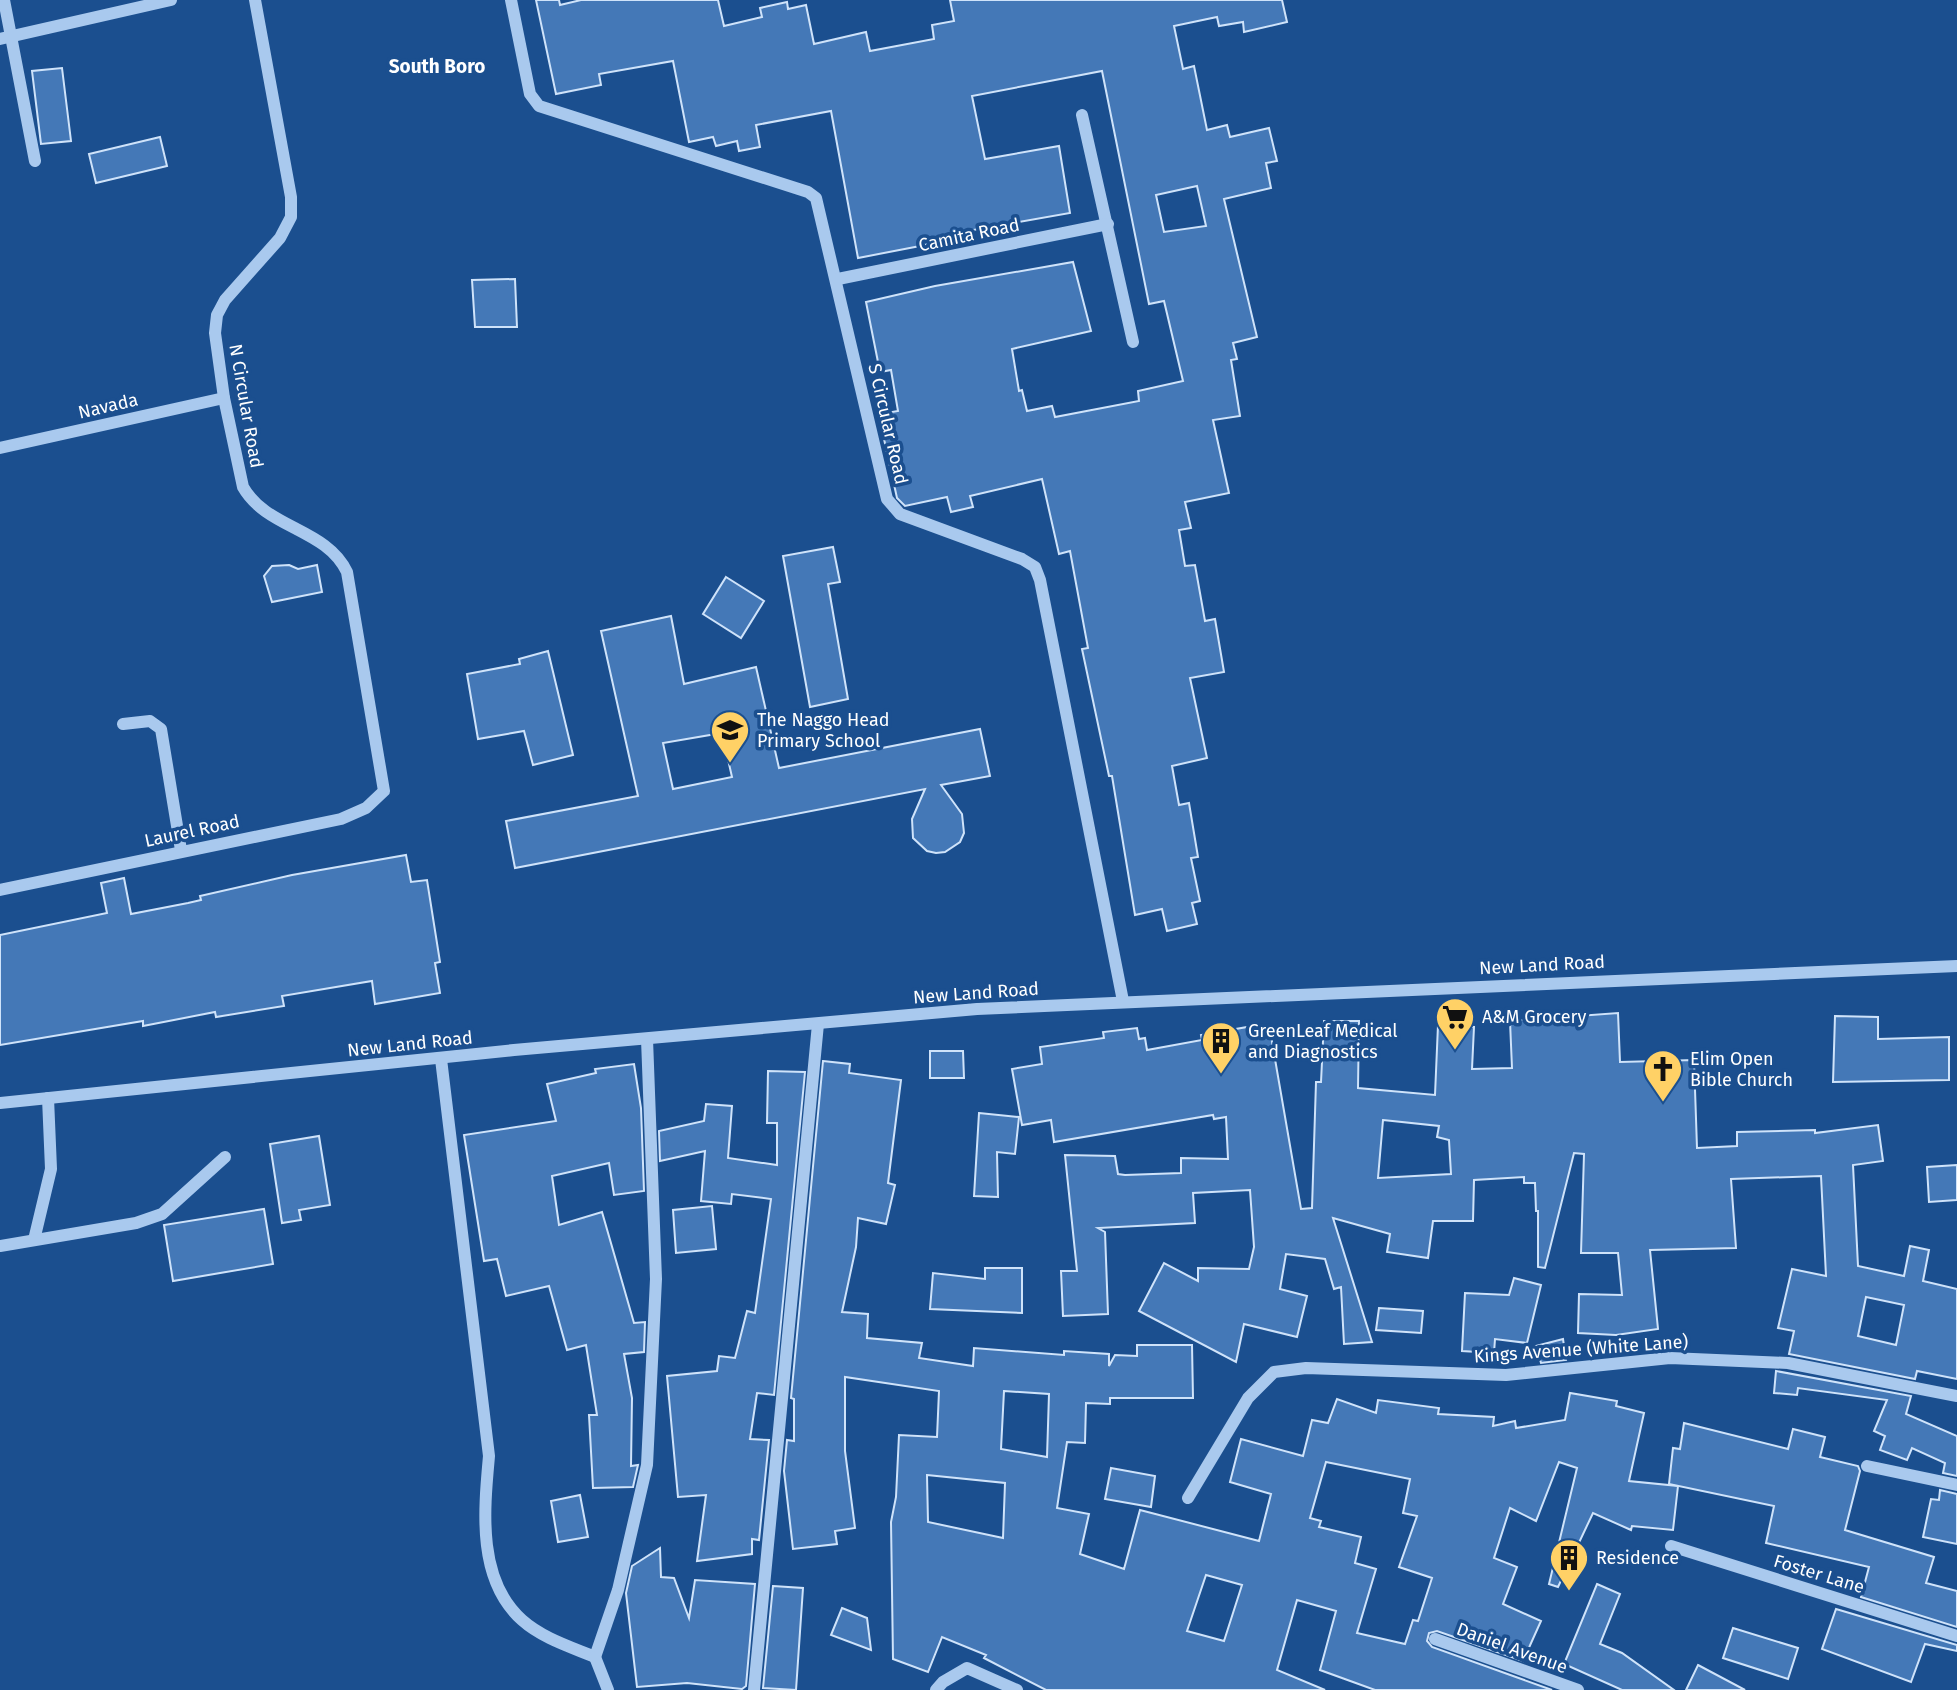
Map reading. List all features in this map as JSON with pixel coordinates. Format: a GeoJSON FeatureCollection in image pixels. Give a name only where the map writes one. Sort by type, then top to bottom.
{"type":"FeatureCollection","features":[{"type":"Feature","properties":{"kind":"street"},"geometry":{"type":"LineString","coordinates":[[4,0],[6,37],[35,161]]}},
{"type":"Feature","properties":{"kind":"street"},"geometry":{"type":"LineString","coordinates":[[6,37],[172,0]]}},
{"type":"Feature","properties":{"kind":"street","name":"N Circular Road"},"geometry":{"type":"LineString","coordinates":[[255,0],[291,197],[291,217],[280,238],[225,300],[217,314],[215,333],[224,398],[243,486],[250,499],[262,511],[331,548],[347,572],[384,790]]}},
{"type":"Feature","properties":{"kind":"street","name":"S Circular Road"},"geometry":{"type":"LineString","coordinates":[[510,0],[530,94],[539,106],[808,192],[816,198],[838,279],[891,507],[900,514],[1022,559],[1035,567],[1040,580],[1123,1001]]}},
{"type":"Feature","properties":{"kind":"street"},"geometry":{"type":"LineString","coordinates":[[1082,115],[1133,342]]}},
{"type":"Feature","properties":{"kind":"street","name":"Camita Road"},"geometry":{"type":"LineString","coordinates":[[838,279],[1108,224]]}},
{"type":"Feature","properties":{"kind":"street","name":"Navada"},"geometry":{"type":"LineString","coordinates":[[0,448],[224,398]]}},
{"type":"Feature","properties":{"kind":"street"},"geometry":{"type":"LineString","coordinates":[[122,724],[150,721],[161,729],[181,850]]}},
{"type":"Feature","properties":{"kind":"street","name":"Laurel Road"},"geometry":{"type":"LineString","coordinates":[[0,890],[181,850],[341,819],[366,808],[384,790]]}},
{"type":"Feature","properties":{"kind":"street","name":"New Land Road"},"geometry":{"type":"LineString","coordinates":[[0,1103],[976,1009],[1957,966]]}},
{"type":"Feature","properties":{"kind":"street"},"geometry":{"type":"LineString","coordinates":[[754,1690],[818,1024]]}},
{"type":"Feature","properties":{"kind":"street"},"geometry":{"type":"LineString","coordinates":[[608,1690],[595,1657],[618,1590],[647,1465],[656,1279],[647,1040]]}},
{"type":"Feature","properties":{"kind":"street"},"geometry":{"type":"LineString","coordinates":[[441,1059],[489,1456],[484,1510],[490,1560],[499,1595],[523,1621],[553,1639],[595,1657]]}},
{"type":"Feature","properties":{"kind":"street"},"geometry":{"type":"LineString","coordinates":[[33,1240],[51,1169],[48,1098]]}},
{"type":"Feature","properties":{"kind":"street"},"geometry":{"type":"LineString","coordinates":[[0,1246],[136,1223],[162,1214],[225,1157]]}},
{"type":"Feature","properties":{"kind":"street","name":"Kings Avenue (White Lane)"},"geometry":{"type":"LineString","coordinates":[[1188,1498],[1248,1398],[1274,1372],[1306,1368],[1506,1375],[1670,1358],[1788,1363],[1957,1396]]}},
{"type":"Feature","properties":{"kind":"street"},"geometry":{"type":"LineString","coordinates":[[1867,1466],[1957,1486]]}},
{"type":"Feature","properties":{"kind":"street","name":"Foster Lane"},"geometry":{"type":"LineString","coordinates":[[1671,1546],[1957,1636]]}},
{"type":"Feature","properties":{"kind":"street","name":"Daniel Avenue"},"geometry":{"type":"LineString","coordinates":[[1435,1639],[1578,1690]]}},
{"type":"Feature","properties":{"kind":"street"},"geometry":{"type":"LineString","coordinates":[[936,1690],[943,1682],[967,1668],[1017,1690]]}},
{"type":"Feature","properties":{"kind":"building"},"geometry":{"type":"Polygon","coordinates":[[[536,0],[559,0],[560,5],[581,0],[718,0],[724,26],[762,17],[760,8],[787,2],[788,9],[806,5],[814,44],[866,32],[870,51],[934,39],[932,25],[954,21],[950,0],[1282,0],[1287,22],[1244,32],[1243,22],[1219,26],[1217,17],[1174,26],[1183,69],[1194,66],[1207,130],[1227,125],[1230,137],[1269,128],[1277,161],[1266,163],[1271,188],[1224,199],[1257,337],[1233,343],[1237,359],[1231,360],[1240,416],[1213,420],[1229,493],[1185,502],[1191,528],[1179,530],[1185,566],[1195,565],[1205,621],[1215,619],[1224,672],[1190,678],[1207,758],[1172,766],[1179,805],[1189,803],[1198,857],[1191,858],[1200,901],[1192,903],[1197,924],[1167,931],[1162,909],[1135,915],[1112,776],[1109,776],[1082,649],[1088,648],[1070,551],[1059,554],[1042,479],[970,496],[973,507],[951,512],[947,497],[905,506],[897,498],[884,439],[891,437],[886,413],[898,411],[891,370],[880,372],[866,302],[935,286],[1073,262],[1091,331],[1012,349],[1019,391],[1022,390],[1027,411],[1052,406],[1055,417],[1139,401],[1138,391],[1183,381],[1164,301],[1149,304],[1102,71],[972,96],[985,159],[1059,146],[1070,213],[973,230],[975,239],[946,245],[946,241],[858,258],[831,111],[756,125],[760,147],[739,151],[737,141],[716,146],[713,137],[689,142],[673,61],[599,74],[601,85],[556,94],[536,0]],[[1197,186],[1156,195],[1164,232],[1206,226],[1197,186]]]}},
{"type":"Feature","properties":{"kind":"building"},"geometry":{"type":"Polygon","coordinates":[[[62,68],[71,141],[41,144],[32,71],[62,68]]]}},
{"type":"Feature","properties":{"kind":"building"},"geometry":{"type":"Polygon","coordinates":[[[160,137],[167,166],[96,183],[89,154],[160,137]]]}},
{"type":"Feature","properties":{"kind":"building"},"geometry":{"type":"Polygon","coordinates":[[[515,279],[517,327],[475,327],[472,280],[515,279]]]}},
{"type":"Feature","properties":{"kind":"building"},"geometry":{"type":"Polygon","coordinates":[[[833,547],[840,582],[828,584],[848,699],[810,707],[783,556],[833,547]]]}},
{"type":"Feature","properties":{"kind":"building"},"geometry":{"type":"Polygon","coordinates":[[[289,565],[298,569],[317,565],[322,592],[272,602],[264,576],[272,566],[289,565]]]}},
{"type":"Feature","properties":{"kind":"building"},"geometry":{"type":"Polygon","coordinates":[[[726,577],[764,601],[741,638],[703,614],[726,577]]]}},
{"type":"Feature","properties":{"kind":"building"},"geometry":{"type":"Polygon","coordinates":[[[671,616],[684,684],[756,667],[779,768],[980,729],[990,776],[941,785],[962,814],[964,833],[960,842],[945,852],[936,853],[927,851],[913,838],[912,819],[925,789],[515,868],[506,821],[638,796],[601,631],[671,616]],[[722,733],[663,743],[673,789],[732,777],[722,733]]]}},
{"type":"Feature","properties":{"kind":"building"},"geometry":{"type":"Polygon","coordinates":[[[548,651],[573,755],[533,765],[524,731],[478,739],[467,674],[520,664],[519,659],[548,651]]]}},
{"type":"Feature","properties":{"kind":"building"},"geometry":{"type":"Polygon","coordinates":[[[406,855],[411,882],[427,880],[440,962],[435,963],[440,993],[375,1004],[372,981],[282,996],[284,1006],[216,1017],[215,1012],[143,1026],[143,1021],[0,1045],[0,935],[107,913],[101,883],[124,878],[131,914],[201,900],[200,896],[292,875],[406,855]]]}},
{"type":"Feature","properties":{"kind":"building"},"geometry":{"type":"Polygon","coordinates":[[[1618,1013],[1620,1062],[1694,1060],[1697,1148],[1737,1146],[1737,1132],[1815,1130],[1815,1133],[1878,1125],[1883,1161],[1853,1165],[1858,1266],[1904,1276],[1910,1246],[1929,1250],[1923,1281],[1957,1289],[1957,1379],[1917,1371],[1915,1379],[1789,1354],[1794,1331],[1778,1328],[1792,1269],[1826,1276],[1821,1176],[1731,1179],[1736,1248],[1650,1250],[1658,1329],[1616,1335],[1578,1333],[1579,1294],[1622,1295],[1618,1253],[1581,1253],[1584,1154],[1574,1153],[1545,1268],[1538,1267],[1535,1183],[1524,1183],[1524,1177],[1474,1180],[1473,1221],[1433,1221],[1428,1258],[1387,1252],[1390,1234],[1333,1218],[1372,1342],[1344,1344],[1341,1287],[1334,1289],[1325,1259],[1286,1254],[1280,1289],[1307,1296],[1297,1337],[1244,1324],[1236,1362],[1139,1311],[1164,1263],[1198,1281],[1198,1268],[1249,1269],[1254,1247],[1250,1190],[1193,1193],[1195,1223],[1098,1228],[1105,1232],[1108,1314],[1063,1316],[1061,1271],[1077,1271],[1065,1155],[1115,1156],[1118,1174],[1181,1173],[1181,1158],[1228,1159],[1226,1117],[1214,1119],[1213,1115],[1054,1142],[1051,1120],[1022,1125],[1012,1069],[1042,1064],[1040,1047],[1104,1038],[1103,1032],[1137,1028],[1139,1039],[1145,1038],[1147,1050],[1202,1040],[1201,1035],[1253,1026],[1255,1039],[1271,1036],[1301,1209],[1312,1208],[1316,1082],[1321,1082],[1324,1021],[1359,1021],[1358,1088],[1435,1095],[1438,1025],[1474,1027],[1472,1069],[1512,1068],[1510,1021],[1618,1013]],[[1383,1120],[1378,1178],[1451,1174],[1449,1140],[1437,1137],[1439,1126],[1383,1120]],[[1866,1297],[1858,1336],[1896,1345],[1904,1305],[1866,1297]]]}},
{"type":"Feature","properties":{"kind":"building"},"geometry":{"type":"Polygon","coordinates":[[[1835,1016],[1878,1017],[1878,1039],[1949,1037],[1949,1080],[1833,1082],[1835,1016]]]}},
{"type":"Feature","properties":{"kind":"building"},"geometry":{"type":"Polygon","coordinates":[[[930,1051],[963,1051],[964,1078],[930,1078],[930,1051]]]}},
{"type":"Feature","properties":{"kind":"building"},"geometry":{"type":"Polygon","coordinates":[[[823,1061],[850,1064],[849,1073],[901,1080],[888,1183],[895,1185],[886,1224],[858,1218],[856,1247],[842,1312],[868,1314],[867,1338],[922,1343],[919,1358],[973,1366],[974,1348],[1064,1355],[1064,1351],[1109,1354],[1109,1366],[1115,1355],[1137,1356],[1137,1345],[1192,1345],[1193,1398],[1110,1398],[1110,1404],[1086,1403],[1085,1443],[1067,1442],[1057,1508],[1089,1514],[1080,1554],[1124,1569],[1140,1510],[1259,1541],[1271,1494],[1230,1482],[1241,1439],[1303,1456],[1312,1420],[1328,1423],[1337,1399],[1376,1413],[1378,1400],[1439,1408],[1438,1414],[1494,1417],[1493,1426],[1515,1421],[1516,1428],[1565,1420],[1570,1393],[1617,1401],[1616,1406],[1644,1413],[1629,1481],[1678,1486],[1673,1530],[1632,1526],[1631,1530],[1593,1513],[1558,1587],[1549,1584],[1577,1468],[1559,1462],[1536,1521],[1510,1508],[1494,1558],[1517,1567],[1503,1604],[1541,1621],[1523,1661],[1437,1631],[1429,1633],[1427,1641],[1432,1647],[1552,1690],[1375,1690],[1320,1670],[1336,1611],[1297,1600],[1277,1670],[1325,1690],[1046,1690],[984,1658],[986,1655],[942,1637],[928,1672],[893,1659],[891,1522],[896,1497],[899,1435],[937,1437],[939,1391],[845,1377],[845,1451],[855,1528],[835,1531],[837,1544],[793,1549],[784,1471],[787,1440],[794,1441],[794,1399],[791,1398],[823,1061]],[[1004,1391],[1001,1449],[1047,1457],[1049,1394],[1004,1391]],[[1326,1462],[1310,1518],[1321,1521],[1319,1527],[1361,1537],[1355,1563],[1376,1569],[1357,1633],[1405,1644],[1413,1620],[1418,1621],[1432,1578],[1399,1567],[1417,1516],[1403,1513],[1410,1479],[1326,1462]],[[927,1475],[928,1522],[1003,1538],[1005,1483],[927,1475]],[[1206,1575],[1187,1631],[1224,1641],[1242,1585],[1206,1575]]]}},
{"type":"Feature","properties":{"kind":"building"},"geometry":{"type":"Polygon","coordinates":[[[634,1064],[641,1108],[644,1191],[614,1195],[609,1163],[552,1176],[559,1225],[602,1212],[634,1323],[645,1322],[644,1352],[624,1354],[632,1398],[631,1466],[638,1465],[633,1487],[593,1488],[589,1415],[597,1415],[586,1345],[567,1350],[549,1286],[506,1296],[497,1259],[484,1261],[464,1135],[556,1121],[547,1084],[596,1073],[595,1069],[634,1064]]]}},
{"type":"Feature","properties":{"kind":"building"},"geometry":{"type":"Polygon","coordinates":[[[768,1071],[805,1072],[774,1395],[757,1393],[750,1439],[769,1440],[759,1540],[752,1539],[752,1554],[697,1561],[706,1495],[678,1497],[667,1376],[717,1371],[719,1356],[735,1358],[747,1311],[755,1313],[771,1199],[732,1194],[731,1204],[701,1201],[705,1151],[660,1161],[659,1131],[704,1121],[706,1104],[732,1106],[728,1158],[777,1165],[777,1123],[767,1123],[768,1071]]]}},
{"type":"Feature","properties":{"kind":"building"},"geometry":{"type":"Polygon","coordinates":[[[979,1113],[1019,1117],[1015,1154],[997,1152],[998,1197],[974,1196],[979,1113]]]}},
{"type":"Feature","properties":{"kind":"building"},"geometry":{"type":"Polygon","coordinates":[[[319,1136],[330,1205],[299,1210],[301,1220],[282,1223],[270,1144],[319,1136]]]}},
{"type":"Feature","properties":{"kind":"building"},"geometry":{"type":"Polygon","coordinates":[[[1957,1165],[1957,1200],[1929,1202],[1927,1167],[1957,1165]]]}},
{"type":"Feature","properties":{"kind":"building"},"geometry":{"type":"Polygon","coordinates":[[[712,1206],[716,1249],[676,1253],[673,1210],[712,1206]]]}},
{"type":"Feature","properties":{"kind":"building"},"geometry":{"type":"Polygon","coordinates":[[[264,1209],[273,1264],[173,1281],[164,1225],[264,1209]]]}},
{"type":"Feature","properties":{"kind":"building"},"geometry":{"type":"Polygon","coordinates":[[[985,1268],[1022,1268],[1022,1313],[930,1309],[933,1273],[985,1279],[985,1268]]]}},
{"type":"Feature","properties":{"kind":"building"},"geometry":{"type":"Polygon","coordinates":[[[1514,1278],[1541,1285],[1527,1343],[1495,1339],[1494,1353],[1462,1351],[1465,1293],[1509,1295],[1514,1278]]]}},
{"type":"Feature","properties":{"kind":"building"},"geometry":{"type":"Polygon","coordinates":[[[1379,1308],[1423,1311],[1421,1333],[1376,1330],[1379,1308]]]}},
{"type":"Feature","properties":{"kind":"building"},"geometry":{"type":"Polygon","coordinates":[[[1563,1339],[1566,1360],[1541,1363],[1536,1346],[1563,1339]]]}},
{"type":"Feature","properties":{"kind":"building"},"geometry":{"type":"Polygon","coordinates":[[[1776,1371],[1911,1396],[1906,1414],[1957,1436],[1957,1476],[1943,1473],[1945,1463],[1912,1448],[1907,1460],[1880,1450],[1885,1436],[1874,1431],[1887,1400],[1798,1388],[1797,1395],[1774,1393],[1776,1371]]]}},
{"type":"Feature","properties":{"kind":"building"},"geometry":{"type":"Polygon","coordinates":[[[1684,1423],[1788,1449],[1793,1429],[1825,1437],[1820,1457],[1858,1466],[1860,1471],[1845,1530],[1934,1557],[1926,1583],[1957,1591],[1957,1627],[1861,1597],[1869,1567],[1766,1543],[1774,1506],[1669,1484],[1673,1448],[1680,1449],[1684,1423]]]}},
{"type":"Feature","properties":{"kind":"building"},"geometry":{"type":"Polygon","coordinates":[[[1111,1468],[1155,1476],[1151,1507],[1105,1499],[1111,1468]]]}},
{"type":"Feature","properties":{"kind":"building"},"geometry":{"type":"Polygon","coordinates":[[[1940,1490],[1957,1494],[1957,1544],[1923,1537],[1931,1499],[1939,1500],[1940,1490]]]}},
{"type":"Feature","properties":{"kind":"building"},"geometry":{"type":"Polygon","coordinates":[[[580,1495],[588,1537],[558,1542],[551,1501],[580,1495]]]}},
{"type":"Feature","properties":{"kind":"building"},"geometry":{"type":"Polygon","coordinates":[[[660,1548],[661,1577],[674,1578],[689,1618],[695,1580],[755,1584],[746,1686],[742,1689],[687,1683],[637,1687],[626,1593],[632,1566],[660,1548]]]}},
{"type":"Feature","properties":{"kind":"building"},"geometry":{"type":"Polygon","coordinates":[[[1597,1584],[1620,1594],[1600,1644],[1622,1653],[1674,1690],[1622,1690],[1564,1664],[1597,1584]]]}},
{"type":"Feature","properties":{"kind":"building"},"geometry":{"type":"Polygon","coordinates":[[[773,1586],[803,1588],[796,1690],[763,1688],[773,1586]]]}},
{"type":"Feature","properties":{"kind":"building"},"geometry":{"type":"Polygon","coordinates":[[[842,1608],[867,1618],[871,1650],[831,1635],[842,1608]]]}},
{"type":"Feature","properties":{"kind":"building"},"geometry":{"type":"Polygon","coordinates":[[[1836,1609],[1957,1645],[1957,1651],[1925,1644],[1911,1682],[1822,1649],[1836,1609]]]}},
{"type":"Feature","properties":{"kind":"building"},"geometry":{"type":"Polygon","coordinates":[[[1733,1628],[1798,1648],[1788,1679],[1723,1658],[1733,1628]]]}},
{"type":"Feature","properties":{"kind":"building"},"geometry":{"type":"Polygon","coordinates":[[[1698,1665],[1745,1690],[1686,1690],[1698,1665]]]}},
{"type":"Feature","properties":{"kind":"place","name":"The Naggo Head Primary School"},"geometry":{"type":"Point","coordinates":[730,764]}},
{"type":"Feature","properties":{"kind":"place","name":"A&M Grocery"},"geometry":{"type":"Point","coordinates":[1455,1051]}},
{"type":"Feature","properties":{"kind":"place","name":"GreenLeaf Medical and Diagnostics"},"geometry":{"type":"Point","coordinates":[1221,1075]}},
{"type":"Feature","properties":{"kind":"place","name":"Elim Open Bible Church"},"geometry":{"type":"Point","coordinates":[1663,1103]}},
{"type":"Feature","properties":{"kind":"place","name":"Residence"},"geometry":{"type":"Point","coordinates":[1569,1592]}},
{"type":"Feature","properties":{"kind":"district","name":"South Boro"},"geometry":{"type":"Point","coordinates":[437,66]}}]}
